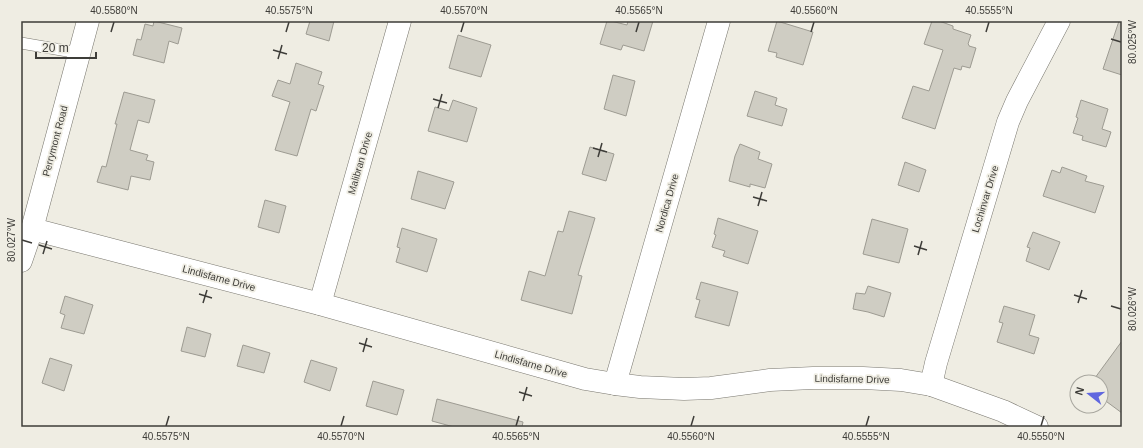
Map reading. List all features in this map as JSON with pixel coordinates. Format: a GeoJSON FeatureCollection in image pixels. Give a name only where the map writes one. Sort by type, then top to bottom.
{"type":"FeatureCollection","features":[{"type":"Feature","properties":{"kind":"street","name":"Perrymont Road"},"geometry":{"type":"LineString","coordinates":[[21,261],[32,229],[88,21]]}},
{"type":"Feature","properties":{"kind":"street","name":"Malibran Drive"},"geometry":{"type":"LineString","coordinates":[[320,304],[400,21]]}},
{"type":"Feature","properties":{"kind":"street","name":"Nordica Drive"},"geometry":{"type":"LineString","coordinates":[[615,384],[719,21]]}},
{"type":"Feature","properties":{"kind":"street","name":"Lochinvar Drive"},"geometry":{"type":"LineString","coordinates":[[931,385],[938,355],[1008,122],[1017,101],[1059,21]]}},
{"type":"Feature","properties":{"kind":"street","name":"Lindisfarne Drive"},"geometry":{"type":"LineString","coordinates":[[32,229],[320,304],[585,379],[652,388],[711,388],[770,380],[813,378],[901,380],[931,385],[1003,412],[1037,427]]}},
{"type":"Feature","properties":{"kind":"lane"},"geometry":{"type":"LineString","coordinates":[[21,43],[79,53]]}},
{"type":"Feature","properties":{"kind":"building"},"geometry":{"type":"Polygon","coordinates":[[[154,21],[182,28],[178,44],[169,41],[164,63],[133,55],[137,39],[141,40],[145,24],[153,26],[154,21]]]}},
{"type":"Feature","properties":{"kind":"building"},"geometry":{"type":"Polygon","coordinates":[[[310,21],[334,21],[329,41],[306,34],[310,21]]]}},
{"type":"Feature","properties":{"kind":"building"},"geometry":{"type":"Polygon","coordinates":[[[607,21],[627,25],[628,21],[653,21],[644,51],[623,45],[621,50],[600,44],[607,21]]]}},
{"type":"Feature","properties":{"kind":"building"},"geometry":{"type":"Polygon","coordinates":[[[777,21],[813,32],[803,65],[776,57],[777,53],[768,51],[777,21]]]}},
{"type":"Feature","properties":{"kind":"building"},"geometry":{"type":"Polygon","coordinates":[[[932,21],[939,21],[953,26],[953,29],[971,35],[968,44],[969,46],[976,48],[970,68],[962,66],[961,70],[954,68],[935,129],[902,118],[913,86],[929,91],[943,50],[924,44],[932,21]]]}},
{"type":"Feature","properties":{"kind":"building"},"geometry":{"type":"Polygon","coordinates":[[[1119,21],[1122,22],[1122,75],[1103,69],[1119,21]]]}},
{"type":"Feature","properties":{"kind":"building"},"geometry":{"type":"Polygon","coordinates":[[[458,35],[491,45],[481,77],[449,68],[458,35]]]}},
{"type":"Feature","properties":{"kind":"building"},"geometry":{"type":"Polygon","coordinates":[[[296,63],[322,72],[318,84],[324,86],[316,111],[311,109],[297,156],[275,150],[290,102],[272,96],[278,80],[290,84],[296,63]]]}},
{"type":"Feature","properties":{"kind":"building"},"geometry":{"type":"Polygon","coordinates":[[[613,75],[635,81],[626,116],[604,109],[613,75]]]}},
{"type":"Feature","properties":{"kind":"building"},"geometry":{"type":"Polygon","coordinates":[[[755,91],[777,98],[775,105],[787,109],[782,126],[747,116],[755,91]]]}},
{"type":"Feature","properties":{"kind":"building"},"geometry":{"type":"Polygon","coordinates":[[[124,92],[155,100],[149,123],[138,120],[130,150],[148,155],[146,160],[154,162],[150,180],[131,176],[128,190],[97,182],[102,166],[106,167],[117,124],[115,124],[124,92]]]}},
{"type":"Feature","properties":{"kind":"building"},"geometry":{"type":"Polygon","coordinates":[[[453,100],[477,108],[467,142],[428,131],[435,107],[449,111],[453,100]]]}},
{"type":"Feature","properties":{"kind":"building"},"geometry":{"type":"Polygon","coordinates":[[[1081,100],[1108,109],[1102,129],[1111,132],[1106,147],[1082,140],[1083,136],[1073,133],[1078,118],[1076,117],[1081,100]]]}},
{"type":"Feature","properties":{"kind":"building"},"geometry":{"type":"Polygon","coordinates":[[[740,144],[760,152],[758,159],[772,164],[765,188],[750,184],[750,187],[729,181],[735,156],[740,144]]]}},
{"type":"Feature","properties":{"kind":"building"},"geometry":{"type":"Polygon","coordinates":[[[590,147],[614,154],[606,181],[582,174],[590,147]]]}},
{"type":"Feature","properties":{"kind":"building"},"geometry":{"type":"Polygon","coordinates":[[[905,162],[926,170],[919,192],[898,185],[905,162]]]}},
{"type":"Feature","properties":{"kind":"building"},"geometry":{"type":"Polygon","coordinates":[[[1062,167],[1087,176],[1085,181],[1104,186],[1095,213],[1043,196],[1052,170],[1060,173],[1062,167]]]}},
{"type":"Feature","properties":{"kind":"building"},"geometry":{"type":"Polygon","coordinates":[[[418,171],[454,182],[445,209],[411,199],[418,171]]]}},
{"type":"Feature","properties":{"kind":"building"},"geometry":{"type":"Polygon","coordinates":[[[265,200],[286,206],[279,233],[258,227],[265,200]]]}},
{"type":"Feature","properties":{"kind":"building"},"geometry":{"type":"Polygon","coordinates":[[[569,211],[595,218],[578,275],[582,276],[572,314],[521,300],[529,271],[545,276],[558,231],[563,232],[569,211]]]}},
{"type":"Feature","properties":{"kind":"building"},"geometry":{"type":"Polygon","coordinates":[[[718,218],[758,231],[748,264],[723,256],[725,251],[712,247],[716,235],[714,234],[718,218]]]}},
{"type":"Feature","properties":{"kind":"building"},"geometry":{"type":"Polygon","coordinates":[[[872,219],[908,229],[899,263],[863,254],[872,219]]]}},
{"type":"Feature","properties":{"kind":"building"},"geometry":{"type":"Polygon","coordinates":[[[402,228],[437,239],[427,272],[396,262],[400,248],[397,247],[402,228]]]}},
{"type":"Feature","properties":{"kind":"building"},"geometry":{"type":"Polygon","coordinates":[[[1033,232],[1060,242],[1049,270],[1026,261],[1030,248],[1027,247],[1033,232]]]}},
{"type":"Feature","properties":{"kind":"building"},"geometry":{"type":"Polygon","coordinates":[[[701,282],[738,292],[729,326],[695,317],[700,300],[696,299],[701,282]]]}},
{"type":"Feature","properties":{"kind":"building"},"geometry":{"type":"Polygon","coordinates":[[[868,286],[891,293],[884,317],[853,309],[856,293],[865,294],[868,286]]]}},
{"type":"Feature","properties":{"kind":"building"},"geometry":{"type":"Polygon","coordinates":[[[65,296],[93,305],[84,334],[61,328],[65,315],[60,313],[65,296]]]}},
{"type":"Feature","properties":{"kind":"building"},"geometry":{"type":"Polygon","coordinates":[[[1004,306],[1035,315],[1029,335],[1039,338],[1034,354],[997,342],[1003,323],[999,322],[1004,306]]]}},
{"type":"Feature","properties":{"kind":"building"},"geometry":{"type":"Polygon","coordinates":[[[187,327],[211,334],[205,357],[181,351],[187,327]]]}},
{"type":"Feature","properties":{"kind":"building"},"geometry":{"type":"Polygon","coordinates":[[[1122,341],[1122,413],[1109,403],[1109,374],[1098,374],[1122,341]]]}},
{"type":"Feature","properties":{"kind":"building"},"geometry":{"type":"Polygon","coordinates":[[[243,345],[270,353],[264,373],[237,366],[243,345]]]}},
{"type":"Feature","properties":{"kind":"building"},"geometry":{"type":"Polygon","coordinates":[[[50,358],[72,365],[64,391],[42,383],[50,358]]]}},
{"type":"Feature","properties":{"kind":"building"},"geometry":{"type":"Polygon","coordinates":[[[311,360],[337,368],[330,391],[304,382],[311,360]]]}},
{"type":"Feature","properties":{"kind":"building"},"geometry":{"type":"Polygon","coordinates":[[[373,381],[404,390],[397,415],[366,406],[373,381]]]}},
{"type":"Feature","properties":{"kind":"building"},"geometry":{"type":"Polygon","coordinates":[[[437,399],[523,422],[522,427],[454,427],[432,421],[437,399]]]}}]}
